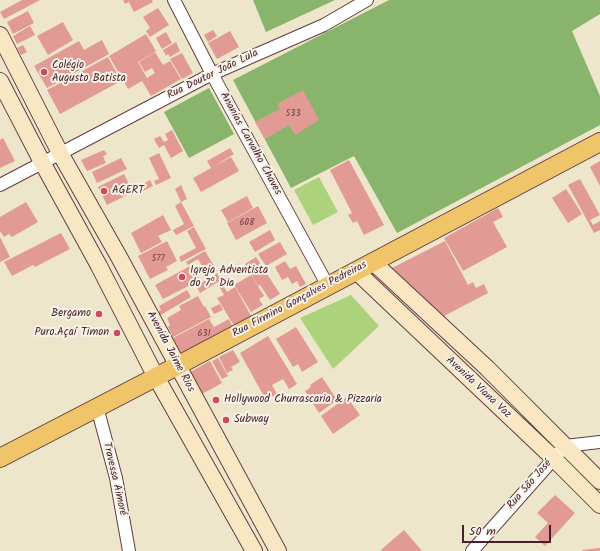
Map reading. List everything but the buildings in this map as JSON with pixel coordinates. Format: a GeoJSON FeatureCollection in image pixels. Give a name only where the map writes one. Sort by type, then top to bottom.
{"type":"FeatureCollection","features":[{"type":"Feature","properties":{"kind":"main road","name":"Rua Firmino Gonçalves Pedreiras"},"geometry":{"type":"LineString","coordinates":[[2,452],[156,377],[600,142]]}},
{"type":"Feature","properties":{"kind":"street","name":"Ananias Carvalho Chaves"},"geometry":{"type":"LineString","coordinates":[[174,0],[212,74],[328,286]]}},
{"type":"Feature","properties":{"kind":"street","name":"Rua Doutor João Lula"},"geometry":{"type":"LineString","coordinates":[[60,153],[212,74],[324,25],[367,0]]}},
{"type":"Feature","properties":{"kind":"street","name":"Avenida Jaime Rios"},"geometry":{"type":"LineString","coordinates":[[1,39],[60,153],[119,257],[278,551]]}},
{"type":"Feature","properties":{"kind":"street","name":"Avenida Jaime Rios"},"geometry":{"type":"LineString","coordinates":[[0,81],[99,266],[156,377],[254,551]]}},
{"type":"Feature","properties":{"kind":"street"},"geometry":{"type":"LineString","coordinates":[[0,185],[60,153]]}},
{"type":"Feature","properties":{"kind":"street"},"geometry":{"type":"LineString","coordinates":[[99,266],[119,257]]}},
{"type":"Feature","properties":{"kind":"street","name":"Avenida Viana Vaz"},"geometry":{"type":"LineString","coordinates":[[373,262],[487,368],[600,481]]}},
{"type":"Feature","properties":{"kind":"street","name":"Avenida Viana Vaz"},"geometry":{"type":"LineString","coordinates":[[356,271],[554,458],[600,505]]}},
{"type":"Feature","properties":{"kind":"street"},"geometry":{"type":"LineString","coordinates":[[473,383],[487,368]]}},
{"type":"Feature","properties":{"kind":"street","name":"Travessa Aimoré"},"geometry":{"type":"LineString","coordinates":[[97,407],[116,478],[129,551]]}},
{"type":"Feature","properties":{"kind":"street"},"geometry":{"type":"LineString","coordinates":[[565,446],[600,442]]}},
{"type":"Feature","properties":{"kind":"street","name":"Rua São José"},"geometry":{"type":"LineString","coordinates":[[472,551],[482,546],[565,446]]}},
{"type":"Feature","properties":{"kind":"street"},"geometry":{"type":"LineString","coordinates":[[219,488],[238,477]]}},
{"type":"Feature","properties":{"kind":"green space"},"geometry":{"type":"Polygon","coordinates":[[[253,0],[335,0],[266,32],[253,0]]]}},
{"type":"Feature","properties":{"kind":"green space"},"geometry":{"type":"Polygon","coordinates":[[[389,0],[600,0],[600,14],[572,31],[600,96],[600,125],[397,233],[354,156],[291,188],[233,80],[389,0]]]}},
{"type":"Feature","properties":{"kind":"green space"},"geometry":{"type":"Polygon","coordinates":[[[209,88],[234,134],[189,158],[164,112],[209,88]]]}},
{"type":"Feature","properties":{"kind":"green space"},"geometry":{"type":"Polygon","coordinates":[[[319,177],[338,212],[313,225],[294,190],[319,177]]]}},
{"type":"Feature","properties":{"kind":"green space"},"geometry":{"type":"Polygon","coordinates":[[[351,295],[379,326],[333,369],[300,318],[351,295]]]}},
{"type":"Feature","properties":{"kind":"place","name":"Colégio Augusto Batista"},"geometry":{"type":"Point","coordinates":[44,72]}},
{"type":"Feature","properties":{"kind":"place","name":"AGERT"},"geometry":{"type":"Point","coordinates":[104,191]}},
{"type":"Feature","properties":{"kind":"place","name":"Igreja Adventista do 7º Dia"},"geometry":{"type":"Point","coordinates":[182,277]}},
{"type":"Feature","properties":{"kind":"place","name":"Bergamo"},"geometry":{"type":"Point","coordinates":[99,314]}},
{"type":"Feature","properties":{"kind":"place","name":"Puro.Açaí Timon"},"geometry":{"type":"Point","coordinates":[117,333]}},
{"type":"Feature","properties":{"kind":"place","name":"Hollywood Churrascaria & Pizzaria"},"geometry":{"type":"Point","coordinates":[216,400]}},
{"type":"Feature","properties":{"kind":"place","name":"Subway"},"geometry":{"type":"Point","coordinates":[226,420]}}]}
